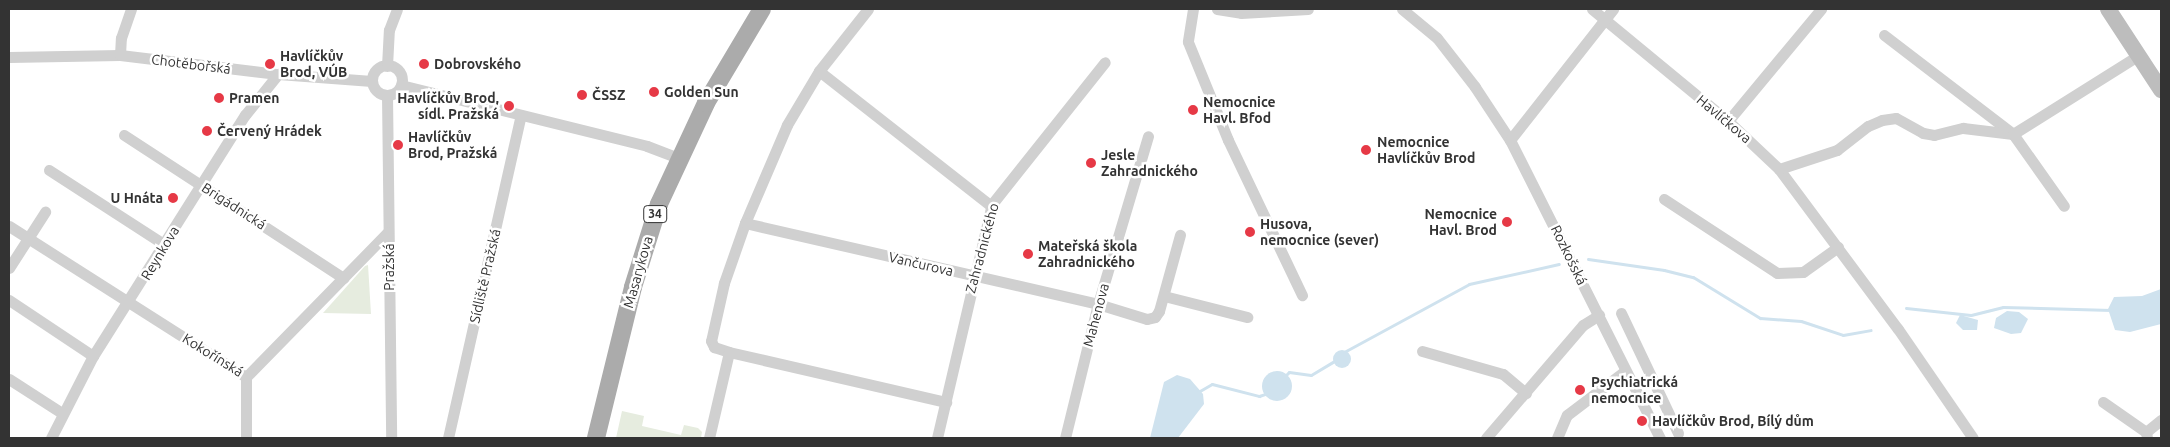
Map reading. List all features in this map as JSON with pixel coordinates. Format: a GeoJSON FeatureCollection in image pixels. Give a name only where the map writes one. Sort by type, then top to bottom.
{"type":"FeatureCollection","features":[{"type":"Feature","properties":{"kind":"main road","name":"Masarykova"},"geometry":{"type":"LineString","coordinates":[[596,438],[641,259],[679,158],[720,77],[762,9]]}},
{"type":"Feature","properties":{"kind":"main road"},"geometry":{"type":"LineString","coordinates":[[2108,9],[2161,90]]}},
{"type":"Feature","properties":{"kind":"street"},"geometry":{"type":"LineString","coordinates":[[120,55],[131,9]]}},
{"type":"Feature","properties":{"kind":"street"},"geometry":{"type":"LineString","coordinates":[[387,66],[390,30],[397,9]]}},
{"type":"Feature","properties":{"kind":"street"},"geometry":{"type":"LineString","coordinates":[[868,9],[819,71],[787,126],[745,223],[724,283],[712,344],[729,352],[946,402]]}},
{"type":"Feature","properties":{"kind":"street"},"geometry":{"type":"LineString","coordinates":[[1193,9],[1188,42],[1228,140],[1302,295]]}},
{"type":"Feature","properties":{"kind":"street"},"geometry":{"type":"LineString","coordinates":[[1216,9],[1241,13],[1308,9]]}},
{"type":"Feature","properties":{"kind":"street","name":"Rozkošská"},"geometry":{"type":"LineString","coordinates":[[1403,9],[1437,38],[1475,86],[1510,140],[1660,438]]}},
{"type":"Feature","properties":{"kind":"street","name":"Havlíčkova"},"geometry":{"type":"LineString","coordinates":[[1592,9],[1604,21],[1728,121],[1778,169],[1838,247],[1974,438]]}},
{"type":"Feature","properties":{"kind":"street"},"geometry":{"type":"LineString","coordinates":[[1510,140],[1613,9]]}},
{"type":"Feature","properties":{"kind":"street"},"geometry":{"type":"LineString","coordinates":[[1728,121],[1822,9]]}},
{"type":"Feature","properties":{"kind":"street"},"geometry":{"type":"LineString","coordinates":[[1884,35],[2014,134],[2064,206]]}},
{"type":"Feature","properties":{"kind":"street","name":"Chotěbořská"},"geometry":{"type":"LineString","coordinates":[[9,57],[120,55],[278,74],[372,81]]}},
{"type":"Feature","properties":{"kind":"street"},"geometry":{"type":"LineString","coordinates":[[1778,169],[1837,150],[1868,126],[1882,120],[1896,118],[1923,133],[1934,135],[1964,128],[2014,134],[2139,55]]}},
{"type":"Feature","properties":{"kind":"street","name":"Zahradnického"},"geometry":{"type":"LineString","coordinates":[[937,438],[991,206],[1106,62]]}},
{"type":"Feature","properties":{"kind":"street"},"geometry":{"type":"LineString","coordinates":[[387,66],[399,71],[401,85],[396,92],[387,95],[378,92],[372,81],[376,70],[387,66]]}},
{"type":"Feature","properties":{"kind":"street"},"geometry":{"type":"LineString","coordinates":[[819,71],[991,206]]}},
{"type":"Feature","properties":{"kind":"street","name":"Reynkova"},"geometry":{"type":"LineString","coordinates":[[51,438],[62,413],[94,356],[129,303],[244,115],[278,74]]}},
{"type":"Feature","properties":{"kind":"street"},"geometry":{"type":"LineString","coordinates":[[401,85],[647,146],[679,158]]}},
{"type":"Feature","properties":{"kind":"street","name":"Pražská"},"geometry":{"type":"LineString","coordinates":[[387,95],[391,438]]}},
{"type":"Feature","properties":{"kind":"street","name":"Sídliště Pražská"},"geometry":{"type":"LineString","coordinates":[[448,438],[521,114]]}},
{"type":"Feature","properties":{"kind":"street","name":"Brigádnická"},"geometry":{"type":"LineString","coordinates":[[124,135],[343,278]]}},
{"type":"Feature","properties":{"kind":"street","name":"Mahenova"},"geometry":{"type":"LineString","coordinates":[[1065,438],[1098,304],[1148,136]]}},
{"type":"Feature","properties":{"kind":"street"},"geometry":{"type":"LineString","coordinates":[[49,170],[164,245]]}},
{"type":"Feature","properties":{"kind":"street"},"geometry":{"type":"LineString","coordinates":[[1664,199],[1777,273],[1802,272],[1838,247]]}},
{"type":"Feature","properties":{"kind":"street"},"geometry":{"type":"LineString","coordinates":[[9,268],[45,212]]}},
{"type":"Feature","properties":{"kind":"street","name":"Vančurova"},"geometry":{"type":"LineString","coordinates":[[745,223],[1098,304],[1147,320],[1155,317],[1164,296],[1180,236]]}},
{"type":"Feature","properties":{"kind":"street","name":"Kokořínská"},"geometry":{"type":"LineString","coordinates":[[9,226],[246,377],[388,232]]}},
{"type":"Feature","properties":{"kind":"street"},"geometry":{"type":"LineString","coordinates":[[1164,296],[1247,316]]}},
{"type":"Feature","properties":{"kind":"street"},"geometry":{"type":"LineString","coordinates":[[9,300],[94,356]]}},
{"type":"Feature","properties":{"kind":"street"},"geometry":{"type":"LineString","coordinates":[[1621,312],[1676,437]]}},
{"type":"Feature","properties":{"kind":"street"},"geometry":{"type":"LineString","coordinates":[[1486,438],[1583,325],[1599,316]]}},
{"type":"Feature","properties":{"kind":"street"},"geometry":{"type":"LineString","coordinates":[[1422,351],[1503,374],[1526,393]]}},
{"type":"Feature","properties":{"kind":"street"},"geometry":{"type":"LineString","coordinates":[[709,438],[729,352]]}},
{"type":"Feature","properties":{"kind":"street"},"geometry":{"type":"LineString","coordinates":[[1557,438],[1567,415],[1626,371]]}},
{"type":"Feature","properties":{"kind":"street"},"geometry":{"type":"LineString","coordinates":[[246,377],[246,438]]}},
{"type":"Feature","properties":{"kind":"street"},"geometry":{"type":"LineString","coordinates":[[9,379],[62,413]]}},
{"type":"Feature","properties":{"kind":"street"},"geometry":{"type":"LineString","coordinates":[[2102,402],[2146,435],[2161,420]]}},
{"type":"Feature","properties":{"kind":"shaded area"},"geometry":{"type":"Polygon","coordinates":[[[368,265],[371,314],[323,313],[365,266],[368,265]]]}},
{"type":"Feature","properties":{"kind":"shaded area"},"geometry":{"type":"Polygon","coordinates":[[[622,411],[644,416],[642,426],[681,435],[684,425],[698,428],[702,432],[701,438],[616,438],[622,411]]]}},
{"type":"Feature","properties":{"kind":"water"},"geometry":{"type":"Polygon","coordinates":[[[2161,289],[2161,324],[2130,332],[2115,330],[2108,309],[2114,297],[2142,296],[2161,289]]]}},
{"type":"Feature","properties":{"kind":"water"},"geometry":{"type":"Polygon","coordinates":[[[2007,311],[2019,312],[2028,319],[2021,333],[2011,334],[1994,328],[1996,318],[2007,311]]]}},
{"type":"Feature","properties":{"kind":"water"},"geometry":{"type":"Polygon","coordinates":[[[1960,315],[1978,320],[1977,330],[1963,330],[1956,323],[1960,315]]]}},
{"type":"Feature","properties":{"kind":"water"},"geometry":{"type":"Polygon","coordinates":[[[1338,350],[1346,350],[1351,355],[1349,366],[1338,368],[1333,363],[1333,355],[1338,350]]]}},
{"type":"Feature","properties":{"kind":"water"},"geometry":{"type":"Polygon","coordinates":[[[1277,371],[1287,376],[1292,386],[1287,396],[1277,401],[1267,396],[1262,386],[1267,376],[1277,371]]]}},
{"type":"Feature","properties":{"kind":"water"},"geometry":{"type":"Polygon","coordinates":[[[1177,375],[1190,379],[1203,394],[1204,404],[1178,438],[1150,438],[1164,382],[1177,375]]]}},
{"type":"Feature","properties":{"kind":"waterway"},"geometry":{"type":"LineString","coordinates":[[1588,259],[1664,270],[1693,277],[1760,318],[1801,321],[1843,335],[1871,330]]}},
{"type":"Feature","properties":{"kind":"waterway"},"geometry":{"type":"LineString","coordinates":[[1344,352],[1469,284],[1559,264]]}},
{"type":"Feature","properties":{"kind":"waterway"},"geometry":{"type":"LineString","coordinates":[[1906,308],[1971,315],[2003,307],[2111,310]]}},
{"type":"Feature","properties":{"kind":"waterway"},"geometry":{"type":"LineString","coordinates":[[1286,375],[1289,372],[1311,375],[1334,361]]}},
{"type":"Feature","properties":{"kind":"waterway"},"geometry":{"type":"LineString","coordinates":[[1198,392],[1212,384],[1259,396],[1265,394]]}},
{"type":"Feature","properties":{"kind":"place","name":"Havlíčkův Brod, VÚB"},"geometry":{"type":"Point","coordinates":[270,64]}},
{"type":"Feature","properties":{"kind":"place","name":"Dobrovského"},"geometry":{"type":"Point","coordinates":[424,64]}},
{"type":"Feature","properties":{"kind":"place","name":"Golden Sun"},"geometry":{"type":"Point","coordinates":[654,92]}},
{"type":"Feature","properties":{"kind":"place","name":"ČSSZ"},"geometry":{"type":"Point","coordinates":[582,95]}},
{"type":"Feature","properties":{"kind":"place","name":"Pramen"},"geometry":{"type":"Point","coordinates":[219,98]}},
{"type":"Feature","properties":{"kind":"place","name":"Havlíčkův Brod, sídl. Pražská"},"geometry":{"type":"Point","coordinates":[509,106]}},
{"type":"Feature","properties":{"kind":"place","name":"Nemocnice Havl. Bfod"},"geometry":{"type":"Point","coordinates":[1193,110]}},
{"type":"Feature","properties":{"kind":"place","name":"Červený Hrádek"},"geometry":{"type":"Point","coordinates":[207,131]}},
{"type":"Feature","properties":{"kind":"place","name":"Havlíčkův Brod, Pražská"},"geometry":{"type":"Point","coordinates":[398,145]}},
{"type":"Feature","properties":{"kind":"place","name":"Nemocnice Havlíčkův Brod"},"geometry":{"type":"Point","coordinates":[1366,150]}},
{"type":"Feature","properties":{"kind":"place","name":"Jesle Zahradnického"},"geometry":{"type":"Point","coordinates":[1091,163]}},
{"type":"Feature","properties":{"kind":"place","name":"U Hnáta"},"geometry":{"type":"Point","coordinates":[173,198]}},
{"type":"Feature","properties":{"kind":"place","name":"Nemocnice Havl. Brod"},"geometry":{"type":"Point","coordinates":[1507,222]}},
{"type":"Feature","properties":{"kind":"place","name":"Husova, nemocnice (sever)"},"geometry":{"type":"Point","coordinates":[1250,232]}},
{"type":"Feature","properties":{"kind":"place","name":"Mateřská škola Zahradnického"},"geometry":{"type":"Point","coordinates":[1028,254]}},
{"type":"Feature","properties":{"kind":"place","name":"Psychiatrická nemocnice"},"geometry":{"type":"Point","coordinates":[1580,390]}},
{"type":"Feature","properties":{"kind":"place","name":"Havlíčkův Brod, Bílý dům"},"geometry":{"type":"Point","coordinates":[1642,421]}}]}
